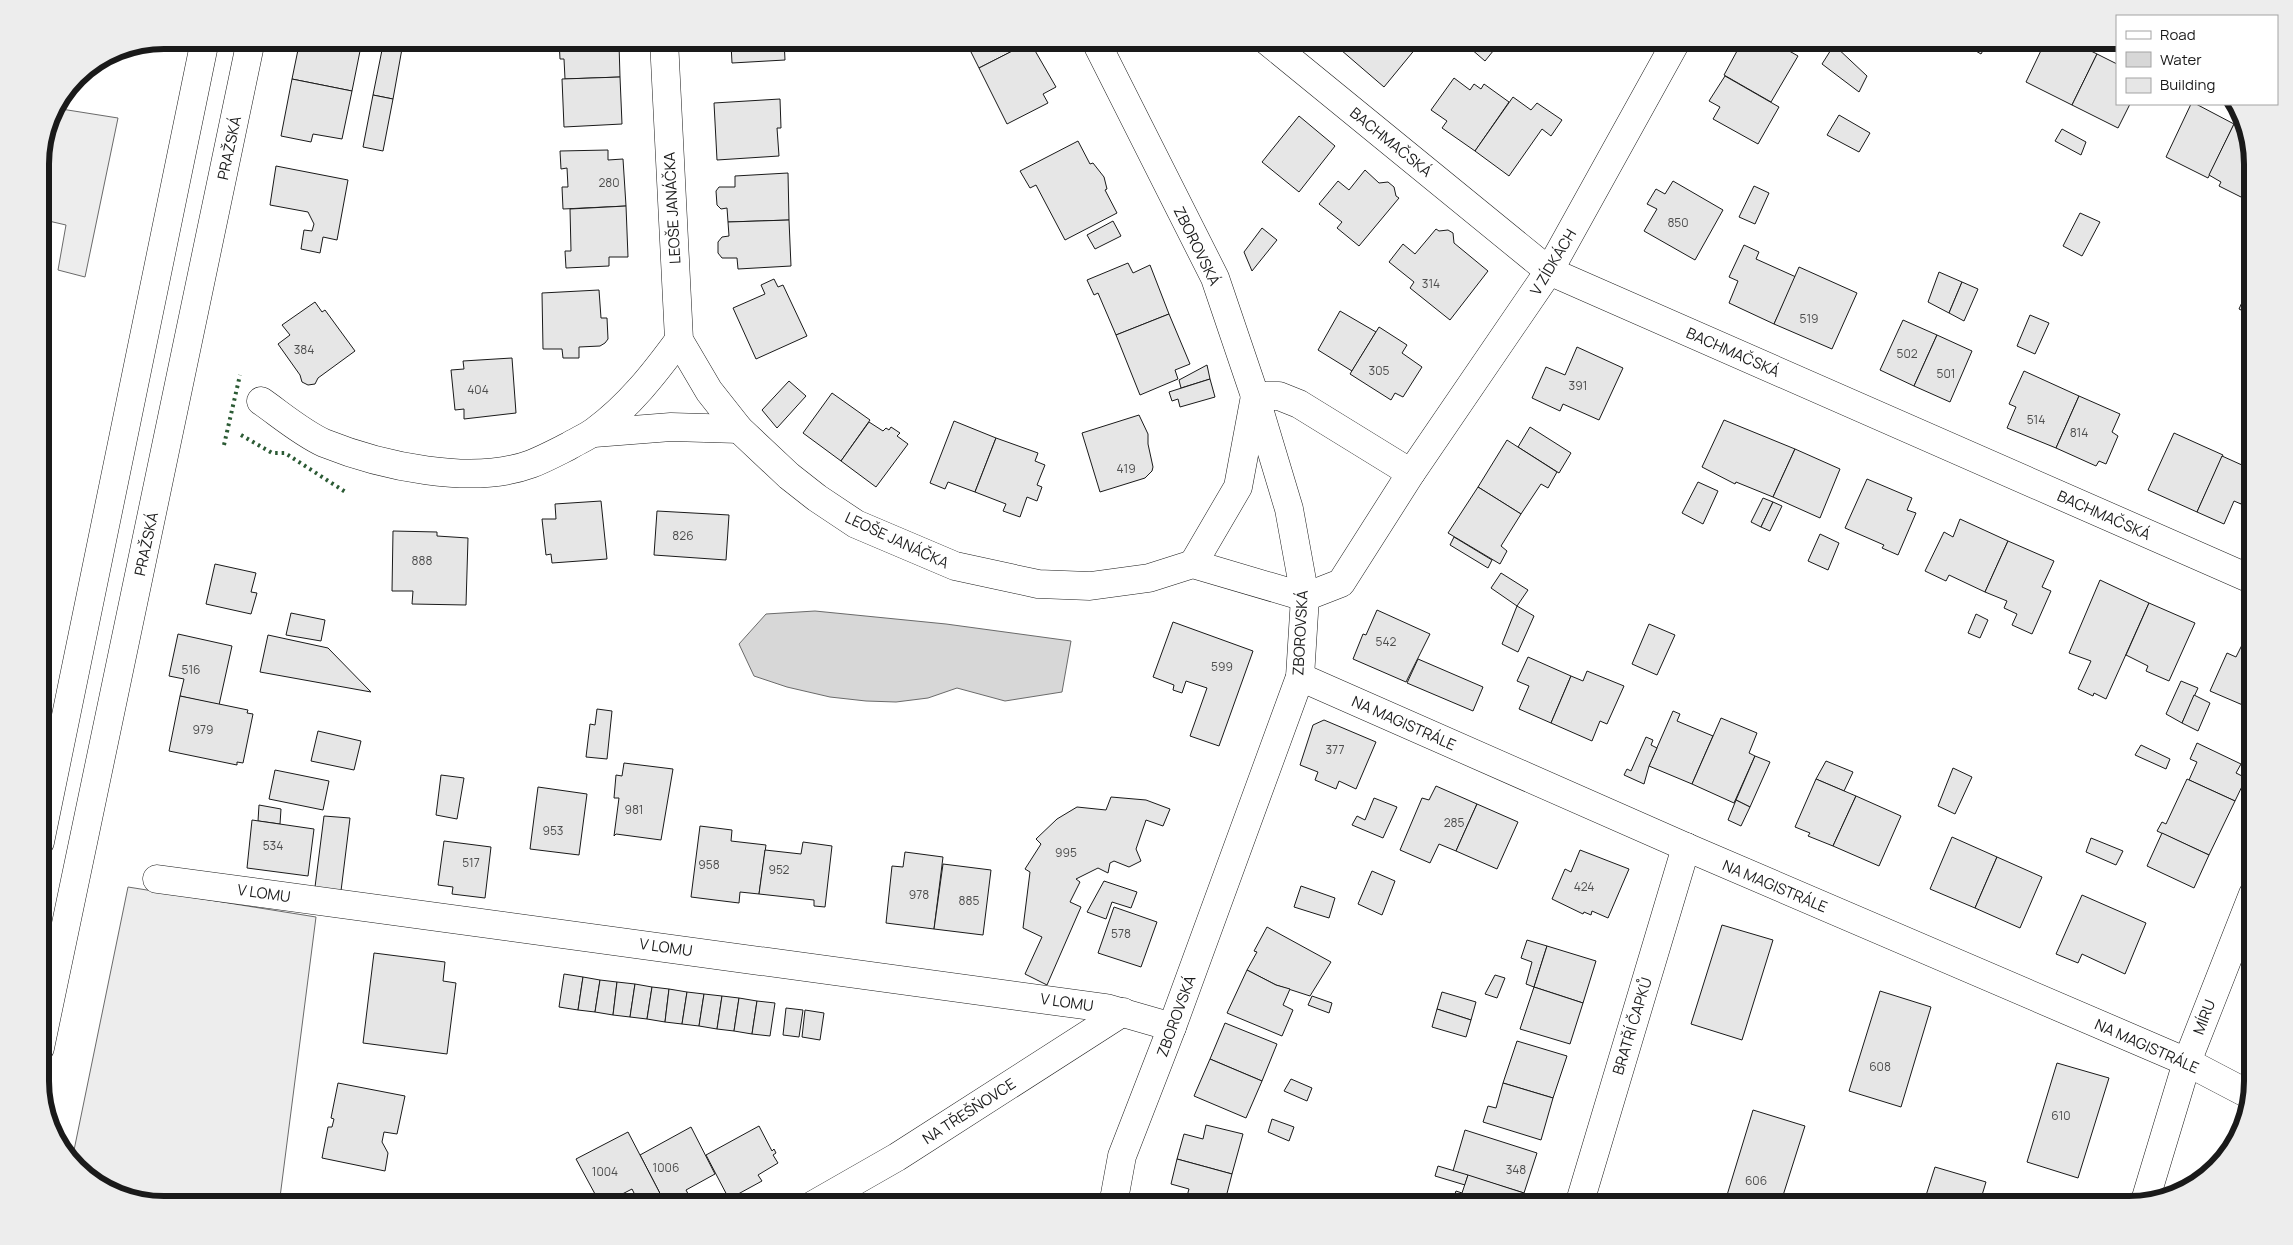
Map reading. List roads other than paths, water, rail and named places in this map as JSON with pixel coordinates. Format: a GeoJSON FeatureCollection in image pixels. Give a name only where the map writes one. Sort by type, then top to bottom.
{"type":"FeatureCollection","features":[{"type":"Feature","properties":{"kind":"street"},"geometry":{"type":"LineString","coordinates":[[49,798],[203,49]]}},
{"type":"Feature","properties":{"kind":"street","name":"PRAŽSKÁ"},"geometry":{"type":"LineString","coordinates":[[49,1005],[249,49]]}},
{"type":"Feature","properties":{"kind":"street","name":"LEOŠE JANÁČKA"},"geometry":{"type":"LineString","coordinates":[[664,49],[679,340],[709,391],[739,429],[789,476],[856,524],[955,566],[1038,584],[1090,586],[1149,578],[1193,564]]}},
{"type":"Feature","properties":{"kind":"street","name":"ZBOROVSKÁ"},"geometry":{"type":"LineString","coordinates":[[1100,49],[1215,278],[1255,396],[1289,509],[1305,597],[1300,677],[1172,1026],[1122,1156],[1115,1196]]}},
{"type":"Feature","properties":{"kind":"street","name":"BACHMAČSKÁ"},"geometry":{"type":"LineString","coordinates":[[1277,49],[1549,271],[2244,576]]}},
{"type":"Feature","properties":{"kind":"street","name":"V ZÍDKÁCH"},"geometry":{"type":"LineString","coordinates":[[1305,597],[1341,584],[1411,473],[1549,271],[1673,49]]}},
{"type":"Feature","properties":{"kind":"street"},"geometry":{"type":"LineString","coordinates":[[261,401],[323,442],[368,458],[408,467],[461,474],[491,472],[530,464],[594,433],[628,403],[650,379],[679,340]]}},
{"type":"Feature","properties":{"kind":"street"},"geometry":{"type":"LineString","coordinates":[[1305,597],[1193,564],[1238,487],[1255,396],[1279,396],[1299,404],[1411,473]]}},
{"type":"Feature","properties":{"kind":"street"},"geometry":{"type":"LineString","coordinates":[[594,433],[671,427],[739,429]]}},
{"type":"Feature","properties":{"kind":"street","name":"NA MAGISTRÁLE"},"geometry":{"type":"LineString","coordinates":[[1300,677],[1686,847],[2187,1062],[2244,1092]]}},
{"type":"Feature","properties":{"kind":"street","name":"BRATŘÍ ČAPKŮ"},"geometry":{"type":"LineString","coordinates":[[1582,1196],[1686,847]]}},
{"type":"Feature","properties":{"kind":"street","name":"V LOMU"},"geometry":{"type":"LineString","coordinates":[[157,879],[683,949],[1123,1012],[1172,1026]]}},
{"type":"Feature","properties":{"kind":"street","name":"MÍRU"},"geometry":{"type":"LineString","coordinates":[[2147,1194],[2187,1062],[2244,917]]}},
{"type":"Feature","properties":{"kind":"street","name":"NA TŘEŠŇOVCE"},"geometry":{"type":"LineString","coordinates":[[829,1196],[897,1157],[1123,1012]]}},
{"type":"Feature","properties":{"kind":"water"},"geometry":{"type":"Polygon","coordinates":[[[815,611],[946,624],[1071,641],[1062,692],[1005,701],[957,688],[928,698],[896,702],[866,701],[830,697],[787,687],[754,676],[739,644],[766,614],[815,611]]]}}]}
